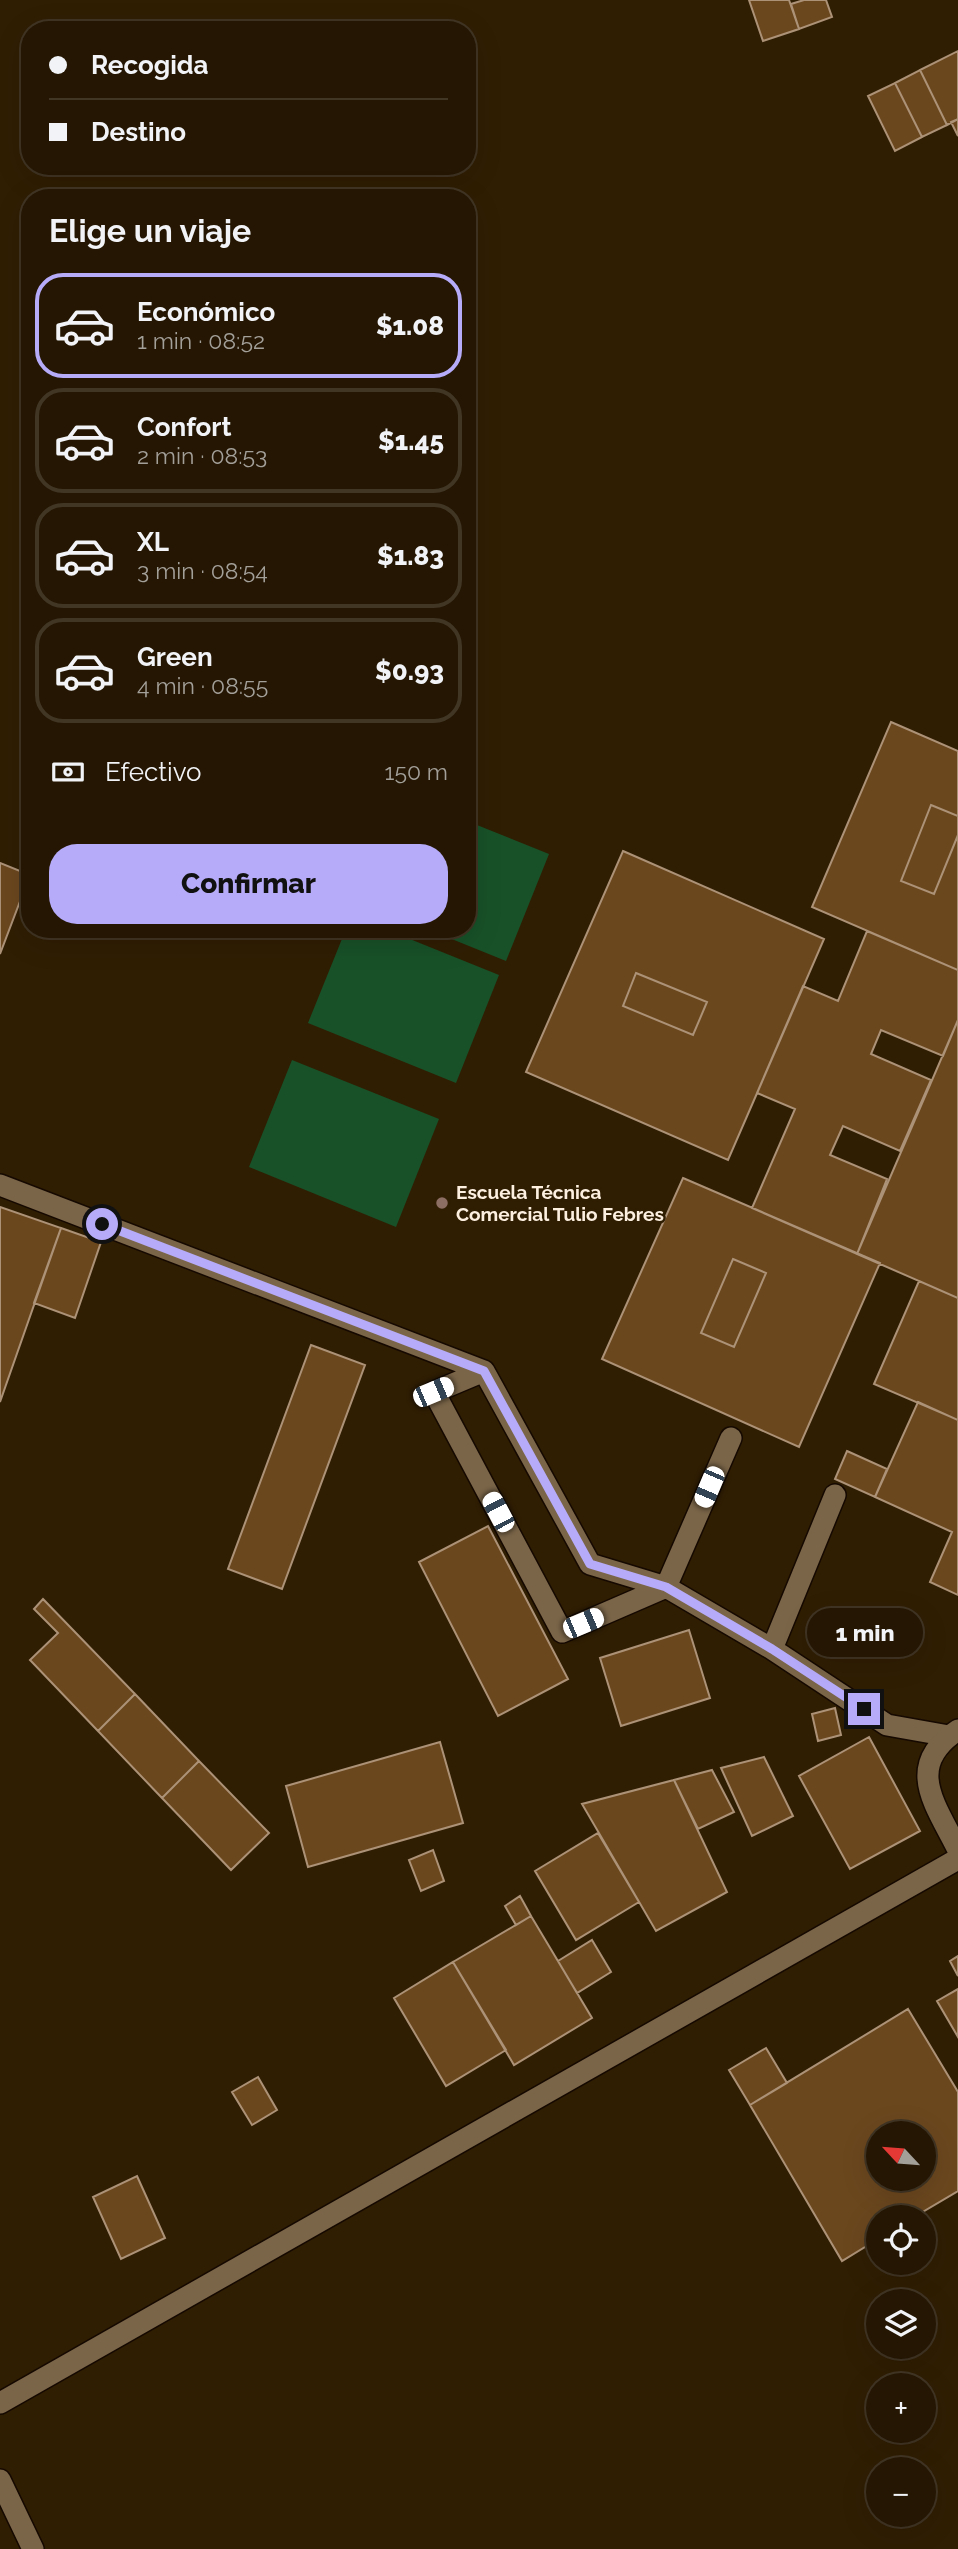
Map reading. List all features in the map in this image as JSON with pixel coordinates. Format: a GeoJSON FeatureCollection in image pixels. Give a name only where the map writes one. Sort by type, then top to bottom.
{"type":"FeatureCollection","features":[{"type":"Feature","properties":{"kind":"street"},"geometry":{"type":"LineString","coordinates":[[0,1185],[484,1371],[590,1564],[666,1587],[772,1649],[887,1725],[954,1733]]}},
{"type":"Feature","properties":{"kind":"street"},"geometry":{"type":"LineString","coordinates":[[484,1371],[433,1392],[562,1632],[666,1587],[731,1438]]}},
{"type":"Feature","properties":{"kind":"street"},"geometry":{"type":"LineString","coordinates":[[772,1649],[835,1496]]}},
{"type":"Feature","properties":{"kind":"street"},"geometry":{"type":"LineString","coordinates":[[954,1733],[930,1758],[926,1786],[958,1850]]}},
{"type":"Feature","properties":{"kind":"street"},"geometry":{"type":"LineString","coordinates":[[0,2403],[958,1859]]}},
{"type":"Feature","properties":{"kind":"street"},"geometry":{"type":"LineString","coordinates":[[0,2480],[33,2549]]}},
{"type":"Feature","properties":{"kind":"green space"},"geometry":{"type":"Polygon","coordinates":[[[476,825],[549,854],[506,961],[449,938],[476,938],[476,825]]]}},
{"type":"Feature","properties":{"kind":"green space"},"geometry":{"type":"Polygon","coordinates":[[[342,938],[407,938],[499,975],[456,1083],[308,1023],[342,938]]]}},
{"type":"Feature","properties":{"kind":"green space"},"geometry":{"type":"Polygon","coordinates":[[[292,1060],[439,1119],[396,1227],[249,1167],[292,1060]]]}},
{"type":"Feature","properties":{"kind":"building"},"geometry":{"type":"Polygon","coordinates":[[[749,0],[789,0],[799,29],[763,41],[749,0]]]}},
{"type":"Feature","properties":{"kind":"building"},"geometry":{"type":"Polygon","coordinates":[[[804,0],[826,0],[832,17],[799,29],[791,4],[804,0]]]}},
{"type":"Feature","properties":{"kind":"building"},"geometry":{"type":"Polygon","coordinates":[[[958,51],[958,119],[947,125],[920,70],[958,51]]]}},
{"type":"Feature","properties":{"kind":"building"},"geometry":{"type":"Polygon","coordinates":[[[920,70],[947,125],[922,137],[895,83],[920,70]]]}},
{"type":"Feature","properties":{"kind":"building"},"geometry":{"type":"Polygon","coordinates":[[[895,83],[922,137],[895,151],[868,96],[895,83]]]}},
{"type":"Feature","properties":{"kind":"building"},"geometry":{"type":"Polygon","coordinates":[[[958,119],[958,136],[951,122],[958,119]]]}},
{"type":"Feature","properties":{"kind":"building"},"geometry":{"type":"Polygon","coordinates":[[[891,722],[958,751],[958,816],[931,805],[901,881],[934,894],[958,835],[958,970],[812,907],[891,722]]]}},
{"type":"Feature","properties":{"kind":"building"},"geometry":{"type":"Polygon","coordinates":[[[931,805],[958,816],[958,835],[934,894],[901,881],[931,805]]]}},
{"type":"Feature","properties":{"kind":"building"},"geometry":{"type":"Polygon","coordinates":[[[623,851],[824,939],[728,1160],[526,1072],[623,851]],[[636,973],[623,1006],[693,1035],[707,1002],[636,973]]]}},
{"type":"Feature","properties":{"kind":"building"},"geometry":{"type":"Polygon","coordinates":[[[0,863],[21,871],[21,899],[0,954],[0,863]]]}},
{"type":"Feature","properties":{"kind":"building"},"geometry":{"type":"Polygon","coordinates":[[[867,931],[958,970],[958,1020],[943,1056],[881,1030],[871,1054],[931,1080],[900,1151],[843,1126],[830,1155],[887,1179],[857,1254],[752,1208],[795,1109],[757,1093],[803,986],[838,1001],[867,931]]]}},
{"type":"Feature","properties":{"kind":"building"},"geometry":{"type":"Polygon","coordinates":[[[636,973],[707,1002],[693,1035],[623,1006],[636,973]]]}},
{"type":"Feature","properties":{"kind":"building"},"geometry":{"type":"Polygon","coordinates":[[[958,1020],[958,1298],[857,1254],[958,1020]]]}},
{"type":"Feature","properties":{"kind":"building"},"geometry":{"type":"Polygon","coordinates":[[[683,1178],[880,1263],[799,1447],[602,1359],[683,1178]],[[733,1259],[701,1333],[734,1347],[766,1273],[733,1259]]]}},
{"type":"Feature","properties":{"kind":"building"},"geometry":{"type":"Polygon","coordinates":[[[0,1207],[61,1228],[0,1402],[0,1207]]]}},
{"type":"Feature","properties":{"kind":"building"},"geometry":{"type":"Polygon","coordinates":[[[61,1228],[101,1242],[75,1318],[34,1303],[61,1228]]]}},
{"type":"Feature","properties":{"kind":"building"},"geometry":{"type":"Polygon","coordinates":[[[733,1259],[766,1273],[734,1347],[701,1333],[733,1259]]]}},
{"type":"Feature","properties":{"kind":"building"},"geometry":{"type":"Polygon","coordinates":[[[919,1281],[958,1298],[958,1420],[874,1384],[919,1281]]]}},
{"type":"Feature","properties":{"kind":"building"},"geometry":{"type":"Polygon","coordinates":[[[311,1345],[365,1365],[282,1589],[228,1569],[311,1345]]]}},
{"type":"Feature","properties":{"kind":"building"},"geometry":{"type":"Polygon","coordinates":[[[918,1402],[958,1420],[958,1595],[930,1582],[952,1532],[875,1497],[918,1402]]]}},
{"type":"Feature","properties":{"kind":"building"},"geometry":{"type":"Polygon","coordinates":[[[847,1451],[887,1469],[875,1497],[835,1479],[847,1451]]]}},
{"type":"Feature","properties":{"kind":"building"},"geometry":{"type":"Polygon","coordinates":[[[488,1526],[568,1679],[498,1716],[419,1562],[488,1526]]]}},
{"type":"Feature","properties":{"kind":"building"},"geometry":{"type":"Polygon","coordinates":[[[43,1599],[135,1694],[98,1731],[30,1660],[58,1633],[34,1609],[43,1599]]]}},
{"type":"Feature","properties":{"kind":"building"},"geometry":{"type":"Polygon","coordinates":[[[689,1630],[710,1698],[621,1726],[600,1658],[689,1630]]]}},
{"type":"Feature","properties":{"kind":"building"},"geometry":{"type":"Polygon","coordinates":[[[135,1694],[199,1761],[162,1798],[98,1731],[135,1694]]]}},
{"type":"Feature","properties":{"kind":"building"},"geometry":{"type":"Polygon","coordinates":[[[835,1708],[841,1735],[818,1741],[812,1714],[835,1708]]]}},
{"type":"Feature","properties":{"kind":"building"},"geometry":{"type":"Polygon","coordinates":[[[869,1737],[920,1831],[850,1869],[799,1776],[869,1737]]]}},
{"type":"Feature","properties":{"kind":"building"},"geometry":{"type":"Polygon","coordinates":[[[440,1742],[463,1823],[308,1867],[286,1786],[440,1742]]]}},
{"type":"Feature","properties":{"kind":"building"},"geometry":{"type":"Polygon","coordinates":[[[764,1757],[793,1816],[752,1836],[721,1768],[764,1757]]]}},
{"type":"Feature","properties":{"kind":"building"},"geometry":{"type":"Polygon","coordinates":[[[199,1761],[269,1833],[231,1870],[162,1798],[199,1761]]]}},
{"type":"Feature","properties":{"kind":"building"},"geometry":{"type":"Polygon","coordinates":[[[712,1770],[734,1812],[698,1829],[674,1780],[712,1770]]]}},
{"type":"Feature","properties":{"kind":"building"},"geometry":{"type":"Polygon","coordinates":[[[674,1780],[727,1892],[656,1931],[582,1804],[674,1780]]]}},
{"type":"Feature","properties":{"kind":"building"},"geometry":{"type":"Polygon","coordinates":[[[598,1833],[639,1902],[576,1940],[535,1871],[598,1833]]]}},
{"type":"Feature","properties":{"kind":"building"},"geometry":{"type":"Polygon","coordinates":[[[433,1850],[444,1881],[421,1891],[409,1860],[433,1850]]]}},
{"type":"Feature","properties":{"kind":"building"},"geometry":{"type":"Polygon","coordinates":[[[520,1896],[531,1916],[516,1925],[505,1906],[520,1896]]]}},
{"type":"Feature","properties":{"kind":"building"},"geometry":{"type":"Polygon","coordinates":[[[531,1916],[592,2018],[514,2065],[453,1962],[531,1916]]]}},
{"type":"Feature","properties":{"kind":"building"},"geometry":{"type":"Polygon","coordinates":[[[592,1940],[611,1972],[577,1993],[558,1961],[592,1940]]]}},
{"type":"Feature","properties":{"kind":"building"},"geometry":{"type":"Polygon","coordinates":[[[958,1956],[958,1976],[950,1961],[958,1956]]]}},
{"type":"Feature","properties":{"kind":"building"},"geometry":{"type":"Polygon","coordinates":[[[453,1962],[506,2050],[446,2086],[394,1998],[453,1962]]]}},
{"type":"Feature","properties":{"kind":"building"},"geometry":{"type":"Polygon","coordinates":[[[958,1989],[958,2037],[937,2001],[958,1989]]]}},
{"type":"Feature","properties":{"kind":"building"},"geometry":{"type":"Polygon","coordinates":[[[908,2009],[958,2092],[958,2191],[934,2205],[866,2205],[866,2246],[842,2261],[750,2105],[908,2009]]]}},
{"type":"Feature","properties":{"kind":"building"},"geometry":{"type":"Polygon","coordinates":[[[766,2048],[787,2083],[750,2105],[729,2070],[766,2048]]]}},
{"type":"Feature","properties":{"kind":"building"},"geometry":{"type":"Polygon","coordinates":[[[258,2077],[277,2110],[252,2125],[232,2092],[258,2077]]]}},
{"type":"Feature","properties":{"kind":"building"},"geometry":{"type":"Polygon","coordinates":[[[137,2176],[165,2238],[121,2259],[93,2197],[137,2176]]]}},
{"type":"Feature","properties":{"kind":"place","name":"Escuela Técnica Comercial Tulio Febres"},"geometry":{"type":"Point","coordinates":[442,1203]}},
{"type":"Feature","properties":{"kind":"route"},"geometry":{"type":"LineString","coordinates":[[102,1224],[484,1371],[590,1564],[666,1587],[772,1649],[864,1709]]}}]}
